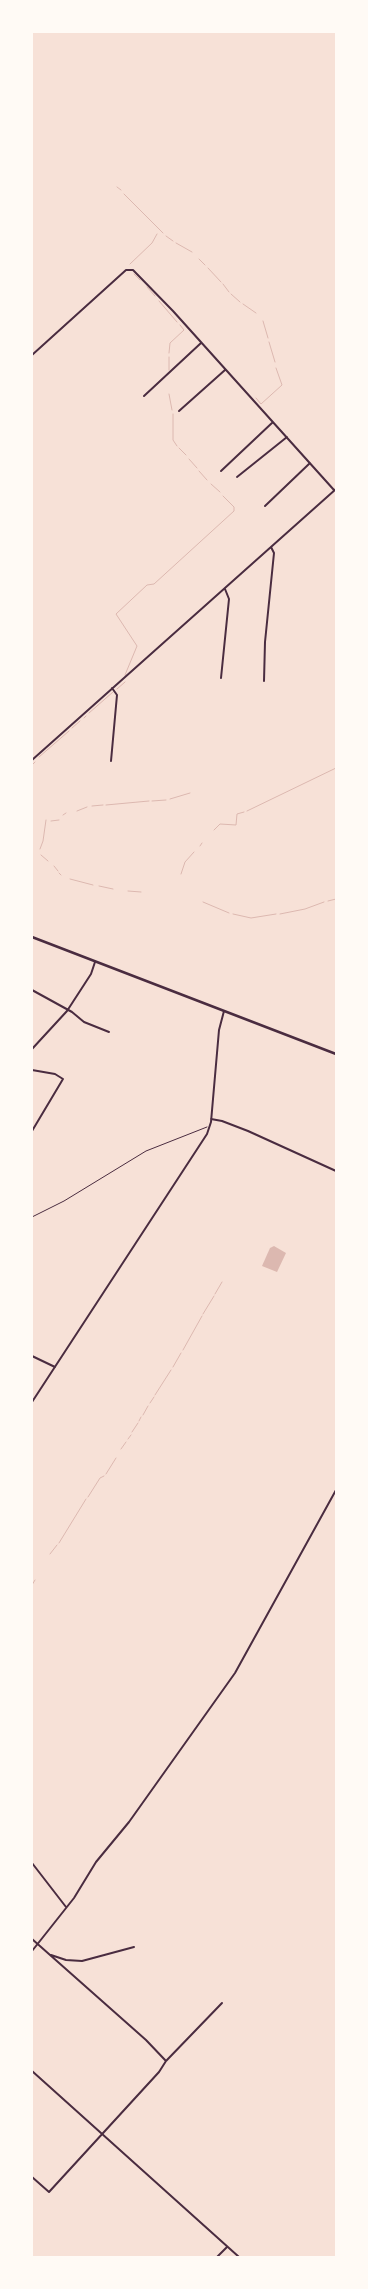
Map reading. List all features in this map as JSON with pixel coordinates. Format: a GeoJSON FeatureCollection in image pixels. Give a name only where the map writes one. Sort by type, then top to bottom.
{"type":"FeatureCollection","features":[{"type":"Feature","properties":{"kind":"street"},"geometry":{"type":"LineString","coordinates":[[32,355],[120,275],[130,269],[138,273],[335,490],[32,760]]}},
{"type":"Feature","properties":{"kind":"street"},"geometry":{"type":"LineString","coordinates":[[144,396],[201,343]]}},
{"type":"Feature","properties":{"kind":"street"},"geometry":{"type":"LineString","coordinates":[[179,411],[225,370]]}},
{"type":"Feature","properties":{"kind":"street"},"geometry":{"type":"LineString","coordinates":[[221,471],[273,422]]}},
{"type":"Feature","properties":{"kind":"street"},"geometry":{"type":"LineString","coordinates":[[237,477],[287,437]]}},
{"type":"Feature","properties":{"kind":"street"},"geometry":{"type":"LineString","coordinates":[[265,506],[310,463]]}},
{"type":"Feature","properties":{"kind":"street"},"geometry":{"type":"LineString","coordinates":[[264,681],[264,642],[274,553],[271,547]]}},
{"type":"Feature","properties":{"kind":"street"},"geometry":{"type":"LineString","coordinates":[[221,678],[229,599],[225,588]]}},
{"type":"Feature","properties":{"kind":"street"},"geometry":{"type":"LineString","coordinates":[[111,762],[117,697],[112,688]]}},
{"type":"Feature","properties":{"kind":"street"},"geometry":{"type":"LineString","coordinates":[[32,937],[336,1054]]}},
{"type":"Feature","properties":{"kind":"street"},"geometry":{"type":"LineString","coordinates":[[32,1049],[67,1011],[91,974],[95,962]]}},
{"type":"Feature","properties":{"kind":"street"},"geometry":{"type":"LineString","coordinates":[[32,990],[84,1022],[109,1032]]}},
{"type":"Feature","properties":{"kind":"street"},"geometry":{"type":"LineString","coordinates":[[32,1402],[202,1142],[209,1128],[219,1030],[224,1011]]}},
{"type":"Feature","properties":{"kind":"street"},"geometry":{"type":"LineString","coordinates":[[32,1070],[63,1077],[63,1081],[32,1132]]}},
{"type":"Feature","properties":{"kind":"street"},"geometry":{"type":"LineString","coordinates":[[211,1119],[222,1121],[248,1131],[336,1171]]}},
{"type":"Feature","properties":{"kind":"street"},"geometry":{"type":"LineString","coordinates":[[32,1356],[55,1367]]}},
{"type":"Feature","properties":{"kind":"street"},"geometry":{"type":"LineString","coordinates":[[32,1951],[36,1944],[74,1898],[96,1862],[129,1822],[235,1673],[336,1490]]}},
{"type":"Feature","properties":{"kind":"street"},"geometry":{"type":"LineString","coordinates":[[32,1863],[66,1907]]}},
{"type":"Feature","properties":{"kind":"street"},"geometry":{"type":"LineString","coordinates":[[32,1939],[146,2040],[166,2061]]}},
{"type":"Feature","properties":{"kind":"street"},"geometry":{"type":"LineString","coordinates":[[50,1955],[66,1960],[82,1961],[134,1947]]}},
{"type":"Feature","properties":{"kind":"street"},"geometry":{"type":"LineString","coordinates":[[32,2177],[49,2192],[159,2072],[166,2061],[222,2003]]}},
{"type":"Feature","properties":{"kind":"street"},"geometry":{"type":"LineString","coordinates":[[32,2071],[101,2135],[239,2257]]}},
{"type":"Feature","properties":{"kind":"street"},"geometry":{"type":"LineString","coordinates":[[217,2257],[227,2246]]}},
{"type":"Feature","properties":{"kind":"path"},"geometry":{"type":"LineString","coordinates":[[32,1217],[64,1201],[146,1151],[205,1127],[209,1128]]}},
{"type":"Feature","properties":{"kind":"shaded area"},"geometry":{"type":"Polygon","coordinates":[[[274,1246],[286,1253],[277,1272],[262,1266],[270,1248],[274,1246]]]}},
{"type":"Feature","properties":{"kind":"waterway"},"geometry":{"type":"LineString","coordinates":[[117,187],[121,190]]}},
{"type":"Feature","properties":{"kind":"waterway"},"geometry":{"type":"LineString","coordinates":[[124,194],[163,233]]}},
{"type":"Feature","properties":{"kind":"waterway"},"geometry":{"type":"LineString","coordinates":[[130,264],[152,243],[157,234]]}},
{"type":"Feature","properties":{"kind":"waterway"},"geometry":{"type":"LineString","coordinates":[[166,236],[173,241]]}},
{"type":"Feature","properties":{"kind":"waterway"},"geometry":{"type":"LineString","coordinates":[[176,243],[192,252]]}},
{"type":"Feature","properties":{"kind":"waterway"},"geometry":{"type":"LineString","coordinates":[[199,259],[205,265]]}},
{"type":"Feature","properties":{"kind":"waterway"},"geometry":{"type":"LineString","coordinates":[[208,268],[221,282]]}},
{"type":"Feature","properties":{"kind":"waterway"},"geometry":{"type":"LineString","coordinates":[[134,274],[140,280]]}},
{"type":"Feature","properties":{"kind":"waterway"},"geometry":{"type":"LineString","coordinates":[[223,284],[229,292]]}},
{"type":"Feature","properties":{"kind":"waterway"},"geometry":{"type":"LineString","coordinates":[[147,287],[155,296]]}},
{"type":"Feature","properties":{"kind":"waterway"},"geometry":{"type":"LineString","coordinates":[[231,294],[240,302]]}},
{"type":"Feature","properties":{"kind":"waterway"},"geometry":{"type":"LineString","coordinates":[[159,301],[177,322]]}},
{"type":"Feature","properties":{"kind":"waterway"},"geometry":{"type":"LineString","coordinates":[[243,304],[256,313]]}},
{"type":"Feature","properties":{"kind":"waterway"},"geometry":{"type":"LineString","coordinates":[[263,321],[268,338]]}},
{"type":"Feature","properties":{"kind":"waterway"},"geometry":{"type":"LineString","coordinates":[[169,353],[170,343],[184,330],[180,325]]}},
{"type":"Feature","properties":{"kind":"waterway"},"geometry":{"type":"LineString","coordinates":[[269,342],[275,362]]}},
{"type":"Feature","properties":{"kind":"waterway"},"geometry":{"type":"LineString","coordinates":[[169,357],[169,370]]}},
{"type":"Feature","properties":{"kind":"waterway"},"geometry":{"type":"LineString","coordinates":[[256,398],[261,404],[282,385],[276,368]]}},
{"type":"Feature","properties":{"kind":"waterway"},"geometry":{"type":"LineString","coordinates":[[169,394],[172,410]]}},
{"type":"Feature","properties":{"kind":"waterway"},"geometry":{"type":"LineString","coordinates":[[173,414],[173,440],[177,446]]}},
{"type":"Feature","properties":{"kind":"waterway"},"geometry":{"type":"LineString","coordinates":[[179,448],[186,455]]}},
{"type":"Feature","properties":{"kind":"waterway"},"geometry":{"type":"LineString","coordinates":[[189,459],[197,468]]}},
{"type":"Feature","properties":{"kind":"waterway"},"geometry":{"type":"LineString","coordinates":[[199,471],[207,480]]}},
{"type":"Feature","properties":{"kind":"waterway"},"geometry":{"type":"LineString","coordinates":[[211,484],[220,492]]}},
{"type":"Feature","properties":{"kind":"waterway"},"geometry":{"type":"LineString","coordinates":[[125,675],[137,646],[116,614],[147,585],[154,584],[234,511],[234,507],[223,496]]}},
{"type":"Feature","properties":{"kind":"waterway"},"geometry":{"type":"LineString","coordinates":[[117,689],[125,682]]}},
{"type":"Feature","properties":{"kind":"waterway"},"geometry":{"type":"LineString","coordinates":[[89,713],[113,692]]}},
{"type":"Feature","properties":{"kind":"waterway"},"geometry":{"type":"LineString","coordinates":[[72,728],[80,721]]}},
{"type":"Feature","properties":{"kind":"waterway"},"geometry":{"type":"LineString","coordinates":[[39,757],[69,731]]}},
{"type":"Feature","properties":{"kind":"waterway"},"geometry":{"type":"LineString","coordinates":[[32,765],[35,762]]}},
{"type":"Feature","properties":{"kind":"waterway"},"geometry":{"type":"LineString","coordinates":[[247,811],[336,768]]}},
{"type":"Feature","properties":{"kind":"waterway"},"geometry":{"type":"LineString","coordinates":[[170,799],[190,793]]}},
{"type":"Feature","properties":{"kind":"waterway"},"geometry":{"type":"LineString","coordinates":[[152,801],[166,800]]}},
{"type":"Feature","properties":{"kind":"waterway"},"geometry":{"type":"LineString","coordinates":[[106,805],[149,801]]}},
{"type":"Feature","properties":{"kind":"waterway"},"geometry":{"type":"LineString","coordinates":[[92,806],[103,805]]}},
{"type":"Feature","properties":{"kind":"waterway"},"geometry":{"type":"LineString","coordinates":[[77,811],[87,807]]}},
{"type":"Feature","properties":{"kind":"waterway"},"geometry":{"type":"LineString","coordinates":[[214,830],[220,824],[236,825],[237,814],[244,812]]}},
{"type":"Feature","properties":{"kind":"waterway"},"geometry":{"type":"LineString","coordinates":[[40,849],[43,841],[46,820]]}},
{"type":"Feature","properties":{"kind":"waterway"},"geometry":{"type":"LineString","coordinates":[[51,821],[59,820]]}},
{"type":"Feature","properties":{"kind":"waterway"},"geometry":{"type":"LineString","coordinates":[[181,874],[185,862],[194,852]]}},
{"type":"Feature","properties":{"kind":"waterway"},"geometry":{"type":"LineString","coordinates":[[41,855],[48,861]]}},
{"type":"Feature","properties":{"kind":"waterway"},"geometry":{"type":"LineString","coordinates":[[54,866],[58,871]]}},
{"type":"Feature","properties":{"kind":"waterway"},"geometry":{"type":"LineString","coordinates":[[70,879],[93,885]]}},
{"type":"Feature","properties":{"kind":"waterway"},"geometry":{"type":"LineString","coordinates":[[99,886],[113,889]]}},
{"type":"Feature","properties":{"kind":"waterway"},"geometry":{"type":"LineString","coordinates":[[128,891],[141,892]]}},
{"type":"Feature","properties":{"kind":"waterway"},"geometry":{"type":"LineString","coordinates":[[328,901],[336,899]]}},
{"type":"Feature","properties":{"kind":"waterway"},"geometry":{"type":"LineString","coordinates":[[203,902],[229,913]]}},
{"type":"Feature","properties":{"kind":"waterway"},"geometry":{"type":"LineString","coordinates":[[280,914],[305,909],[324,902]]}},
{"type":"Feature","properties":{"kind":"waterway"},"geometry":{"type":"LineString","coordinates":[[233,914],[251,918],[276,914]]}},
{"type":"Feature","properties":{"kind":"waterway"},"geometry":{"type":"LineString","coordinates":[[215,1294],[222,1282]]}},
{"type":"Feature","properties":{"kind":"waterway"},"geometry":{"type":"LineString","coordinates":[[203,1314],[214,1296]]}},
{"type":"Feature","properties":{"kind":"waterway"},"geometry":{"type":"LineString","coordinates":[[183,1350],[202,1316]]}},
{"type":"Feature","properties":{"kind":"waterway"},"geometry":{"type":"LineString","coordinates":[[173,1367],[181,1353]]}},
{"type":"Feature","properties":{"kind":"waterway"},"geometry":{"type":"LineString","coordinates":[[155,1395],[171,1370]]}},
{"type":"Feature","properties":{"kind":"waterway"},"geometry":{"type":"LineString","coordinates":[[150,1403],[154,1397]]}},
{"type":"Feature","properties":{"kind":"waterway"},"geometry":{"type":"LineString","coordinates":[[143,1415],[148,1406]]}},
{"type":"Feature","properties":{"kind":"waterway"},"geometry":{"type":"LineString","coordinates":[[139,1421],[141,1417]]}},
{"type":"Feature","properties":{"kind":"waterway"},"geometry":{"type":"LineString","coordinates":[[132,1432],[138,1423]]}},
{"type":"Feature","properties":{"kind":"waterway"},"geometry":{"type":"LineString","coordinates":[[128,1439],[131,1435]]}},
{"type":"Feature","properties":{"kind":"waterway"},"geometry":{"type":"LineString","coordinates":[[121,1449],[126,1442]]}},
{"type":"Feature","properties":{"kind":"waterway"},"geometry":{"type":"LineString","coordinates":[[106,1474],[116,1458]]}},
{"type":"Feature","properties":{"kind":"waterway"},"geometry":{"type":"LineString","coordinates":[[88,1497],[100,1478],[104,1476]]}},
{"type":"Feature","properties":{"kind":"waterway"},"geometry":{"type":"LineString","coordinates":[[59,1543],[86,1499]]}},
{"type":"Feature","properties":{"kind":"waterway"},"geometry":{"type":"LineString","coordinates":[[50,1554],[57,1545]]}},
{"type":"Feature","properties":{"kind":"waterway"},"geometry":{"type":"LineString","coordinates":[[32,1585],[35,1580]]}}]}
